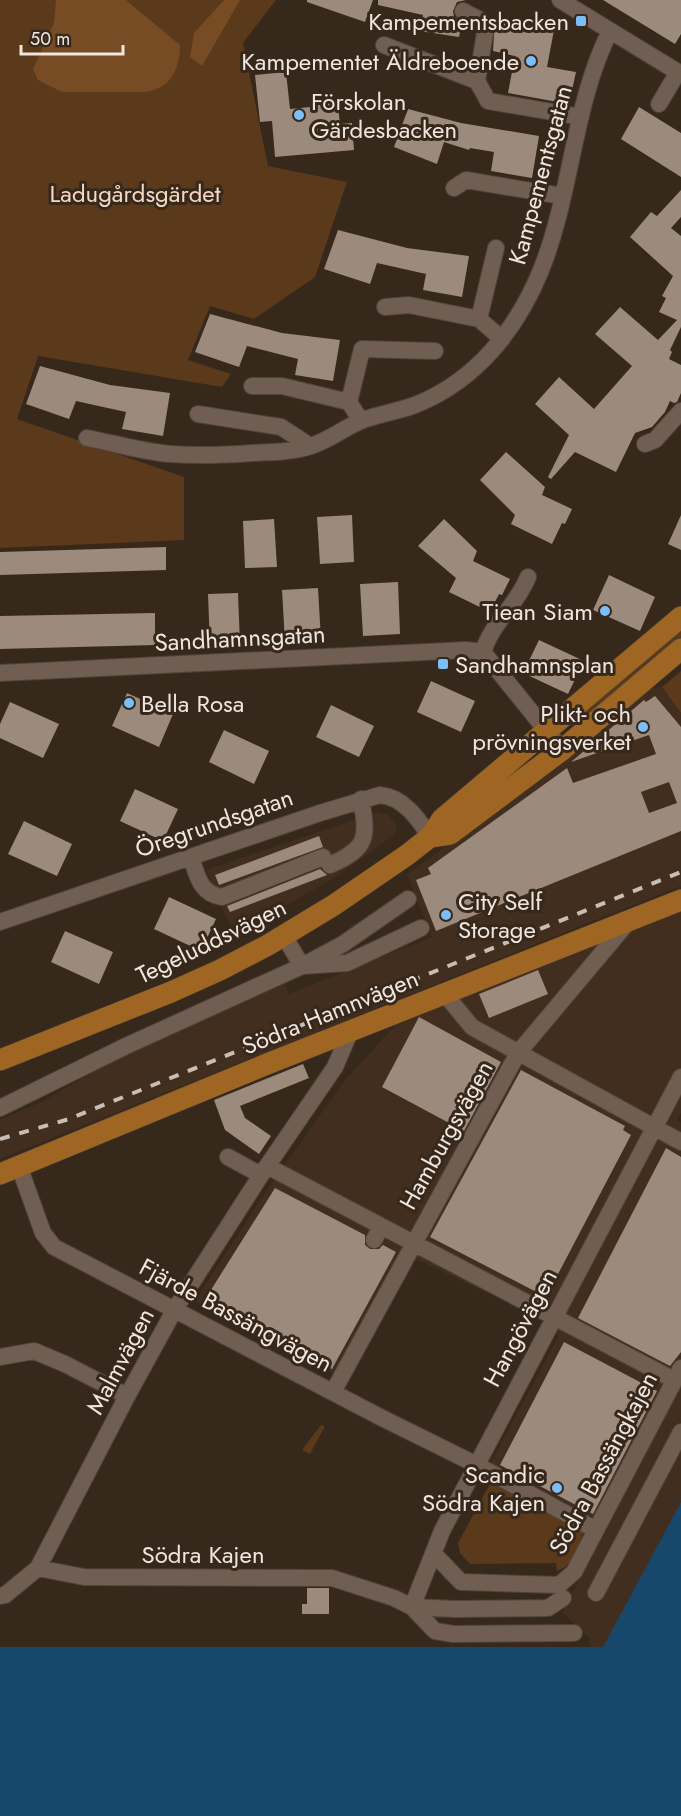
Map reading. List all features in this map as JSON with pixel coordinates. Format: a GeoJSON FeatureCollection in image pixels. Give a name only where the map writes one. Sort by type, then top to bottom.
{"type":"FeatureCollection","features":[{"type":"Feature","properties":{"kind":"main road","name":"Tegeluddsvägen"},"geometry":{"type":"LineString","coordinates":[[0,1060],[171,992],[220,970],[284,936],[334,905],[430,837],[442,819],[681,617]]}},
{"type":"Feature","properties":{"kind":"main road","name":"Tegeluddsvägen"},"geometry":{"type":"LineString","coordinates":[[430,837],[450,834],[562,750],[681,649]]}},
{"type":"Feature","properties":{"kind":"main road","name":"Södra Hamnvägen"},"geometry":{"type":"LineString","coordinates":[[9,1170],[444,993],[681,900]]}},
{"type":"Feature","properties":{"kind":"street"},"geometry":{"type":"LineString","coordinates":[[560,0],[680,73],[659,104]]}},
{"type":"Feature","properties":{"kind":"street"},"geometry":{"type":"LineString","coordinates":[[463,11],[482,21],[485,33],[477,81],[488,101],[581,117]]}},
{"type":"Feature","properties":{"kind":"street","name":"Kampementsgatan"},"geometry":{"type":"LineString","coordinates":[[87,438],[169,454],[222,455],[310,446],[361,421],[415,405],[461,380],[480,366],[524,306],[541,270],[594,68],[610,31]]}},
{"type":"Feature","properties":{"kind":"street"},"geometry":{"type":"LineString","coordinates":[[384,45],[477,81]]}},
{"type":"Feature","properties":{"kind":"street"},"geometry":{"type":"LineString","coordinates":[[454,188],[466,180],[562,196]]}},
{"type":"Feature","properties":{"kind":"street"},"geometry":{"type":"LineString","coordinates":[[479,320],[496,248]]}},
{"type":"Feature","properties":{"kind":"street"},"geometry":{"type":"LineString","coordinates":[[385,307],[409,305],[479,320],[502,339]]}},
{"type":"Feature","properties":{"kind":"street"},"geometry":{"type":"LineString","coordinates":[[349,402],[362,349],[435,351]]}},
{"type":"Feature","properties":{"kind":"street"},"geometry":{"type":"LineString","coordinates":[[252,386],[282,386],[349,402],[361,421]]}},
{"type":"Feature","properties":{"kind":"street"},"geometry":{"type":"LineString","coordinates":[[645,444],[655,440],[681,411]]}},
{"type":"Feature","properties":{"kind":"street"},"geometry":{"type":"LineString","coordinates":[[198,414],[281,427],[310,446]]}},
{"type":"Feature","properties":{"kind":"street"},"geometry":{"type":"LineString","coordinates":[[528,577],[522,593],[488,636],[483,652],[562,750]]}},
{"type":"Feature","properties":{"kind":"street","name":"Sandhamnsgatan"},"geometry":{"type":"LineString","coordinates":[[0,672],[466,650],[483,652]]}},
{"type":"Feature","properties":{"kind":"street","name":"Öregrundsgatan"},"geometry":{"type":"LineString","coordinates":[[0,922],[361,799],[380,795],[396,798],[415,816],[430,837]]}},
{"type":"Feature","properties":{"kind":"street"},"geometry":{"type":"LineString","coordinates":[[191,857],[203,888],[211,896],[222,897],[353,854],[363,841],[366,826],[361,799]]}},
{"type":"Feature","properties":{"kind":"street"},"geometry":{"type":"LineString","coordinates":[[0,1108],[126,1046],[302,966],[343,944],[408,899]]}},
{"type":"Feature","properties":{"kind":"street","name":"Hamburgsvägen"},"geometry":{"type":"LineString","coordinates":[[333,1392],[518,1053],[630,920]]}},
{"type":"Feature","properties":{"kind":"street"},"geometry":{"type":"LineString","coordinates":[[302,966],[347,963],[421,928]]}},
{"type":"Feature","properties":{"kind":"street"},"geometry":{"type":"LineString","coordinates":[[284,936],[302,966]]}},
{"type":"Feature","properties":{"kind":"street"},"geometry":{"type":"LineString","coordinates":[[444,993],[472,1027],[681,1142]]}},
{"type":"Feature","properties":{"kind":"street","name":"Malmvägen"},"geometry":{"type":"LineString","coordinates":[[38,1568],[175,1309],[264,1171],[335,1067],[350,1032]]}},
{"type":"Feature","properties":{"kind":"street","name":"Hangövägen"},"geometry":{"type":"LineString","coordinates":[[412,1607],[442,1531],[681,1077]]}},
{"type":"Feature","properties":{"kind":"street"},"geometry":{"type":"LineString","coordinates":[[228,1157],[264,1171],[377,1233],[414,1244],[553,1317],[678,1374]]}},
{"type":"Feature","properties":{"kind":"street","name":"Fjärde Bassängvägen"},"geometry":{"type":"LineString","coordinates":[[9,1170],[43,1233],[54,1247],[477,1465]]}},
{"type":"Feature","properties":{"kind":"street"},"geometry":{"type":"LineString","coordinates":[[0,1357],[34,1351],[65,1364],[127,1396]]}},
{"type":"Feature","properties":{"kind":"street","name":"Södra Bassängkajen"},"geometry":{"type":"LineString","coordinates":[[434,1554],[461,1582],[559,1585],[574,1572],[678,1374]]}},
{"type":"Feature","properties":{"kind":"street"},"geometry":{"type":"LineString","coordinates":[[596,1593],[681,1432]]}},
{"type":"Feature","properties":{"kind":"street"},"geometry":{"type":"LineString","coordinates":[[477,1465],[596,1530]]}},
{"type":"Feature","properties":{"kind":"street"},"geometry":{"type":"LineString","coordinates":[[0,1596],[5,1595],[38,1568]]}},
{"type":"Feature","properties":{"kind":"street","name":"Södra Kajen"},"geometry":{"type":"LineString","coordinates":[[38,1568],[84,1577],[332,1578],[394,1598],[412,1607],[435,1631],[453,1634],[574,1633]]}},
{"type":"Feature","properties":{"kind":"street","name":"Södra Kajen"},"geometry":{"type":"LineString","coordinates":[[412,1607],[548,1608],[563,1598]]}},
{"type":"Feature","properties":{"kind":"shaded area"},"geometry":{"type":"Polygon","coordinates":[[[56,0],[126,0],[180,45],[176,70],[172,77],[161,87],[145,92],[62,92],[38,80],[33,69],[54,23],[56,0]]]}},
{"type":"Feature","properties":{"kind":"shaded area"},"geometry":{"type":"Polygon","coordinates":[[[224,0],[240,0],[202,66],[190,57],[194,33],[224,0]]]}},
{"type":"Feature","properties":{"kind":"shaded area"},"geometry":{"type":"Polygon","coordinates":[[[662,687],[681,713],[681,886],[0,1159],[0,1120],[43,1101],[127,1052],[285,984],[289,994],[432,937],[407,875],[581,745],[651,688],[662,687]]]}},
{"type":"Feature","properties":{"kind":"shaded area"},"geometry":{"type":"Polygon","coordinates":[[[377,812],[388,815],[397,826],[394,835],[337,876],[235,936],[206,870],[377,812]]]}},
{"type":"Feature","properties":{"kind":"shaded area"},"geometry":{"type":"Polygon","coordinates":[[[681,907],[681,1112],[677,1120],[681,1123],[681,1502],[604,1647],[591,1647],[589,1638],[562,1612],[608,1528],[490,1464],[559,1335],[538,1317],[416,1259],[349,1381],[195,1301],[270,1185],[345,1080],[395,1026],[681,907]]]}},
{"type":"Feature","properties":{"kind":"green space","name":"Ladugårdsgärdet"},"geometry":{"type":"Polygon","coordinates":[[[0,0],[276,0],[243,43],[268,166],[347,182],[315,277],[254,319],[210,306],[188,360],[231,374],[222,387],[38,356],[17,419],[184,477],[184,540],[0,548],[0,0]]]}},
{"type":"Feature","properties":{"kind":"green space"},"geometry":{"type":"Polygon","coordinates":[[[681,629],[681,641],[582,724],[576,717],[681,629]]]}},
{"type":"Feature","properties":{"kind":"green space"},"geometry":{"type":"Polygon","coordinates":[[[681,671],[681,713],[662,687],[681,671]]]}},
{"type":"Feature","properties":{"kind":"green space"},"geometry":{"type":"Polygon","coordinates":[[[321,1425],[325,1426],[310,1454],[302,1450],[321,1425]]]}},
{"type":"Feature","properties":{"kind":"green space"},"geometry":{"type":"Polygon","coordinates":[[[491,1482],[584,1529],[576,1554],[569,1564],[557,1571],[556,1563],[470,1564],[460,1553],[458,1543],[491,1482]]]}},
{"type":"Feature","properties":{"kind":"water"},"geometry":{"type":"Polygon","coordinates":[[[681,1502],[681,1816],[0,1816],[0,1647],[603,1647],[681,1502]]]}},
{"type":"Feature","properties":{"kind":"building"},"geometry":{"type":"Polygon","coordinates":[[[307,0],[373,0],[365,22],[307,2],[307,0]]]}},
{"type":"Feature","properties":{"kind":"building"},"geometry":{"type":"Polygon","coordinates":[[[378,0],[466,0],[457,2],[453,11],[454,17],[462,22],[459,37],[420,31],[423,15],[378,5],[378,0]]]}},
{"type":"Feature","properties":{"kind":"building"},"geometry":{"type":"Polygon","coordinates":[[[603,0],[681,0],[681,34],[675,44],[603,0]]]}},
{"type":"Feature","properties":{"kind":"building","name":"Kampementet Äldreboende"},"geometry":{"type":"Polygon","coordinates":[[[495,19],[554,30],[547,67],[576,72],[569,104],[508,93],[515,56],[493,51],[495,19]]]}},
{"type":"Feature","properties":{"kind":"building","name":"Förskolan Gärdesbacken"},"geometry":{"type":"Polygon","coordinates":[[[286,72],[290,109],[310,107],[310,100],[337,97],[340,124],[352,123],[354,150],[275,157],[272,121],[260,122],[255,75],[286,72]]]}},
{"type":"Feature","properties":{"kind":"building"},"geometry":{"type":"Polygon","coordinates":[[[639,107],[681,133],[681,177],[621,139],[639,107]]]}},
{"type":"Feature","properties":{"kind":"building"},"geometry":{"type":"Polygon","coordinates":[[[408,109],[461,123],[539,136],[532,178],[491,171],[494,152],[470,148],[469,150],[444,142],[437,164],[394,147],[408,109]]]}},
{"type":"Feature","properties":{"kind":"building"},"geometry":{"type":"Polygon","coordinates":[[[681,190],[681,217],[671,228],[681,236],[681,327],[670,350],[672,352],[669,359],[681,365],[681,393],[677,402],[670,401],[665,412],[652,427],[635,433],[616,472],[575,452],[551,479],[548,477],[569,435],[535,404],[559,377],[594,409],[632,366],[595,334],[620,307],[658,340],[677,320],[659,312],[666,298],[662,296],[673,276],[630,237],[651,212],[657,216],[681,190]]]}},
{"type":"Feature","properties":{"kind":"building"},"geometry":{"type":"Polygon","coordinates":[[[338,230],[407,248],[469,256],[462,297],[423,290],[426,274],[377,263],[370,284],[324,269],[338,230]]]}},
{"type":"Feature","properties":{"kind":"building"},"geometry":{"type":"Polygon","coordinates":[[[210,314],[282,333],[340,340],[333,381],[295,375],[298,359],[247,346],[239,367],[195,352],[210,314]]]}},
{"type":"Feature","properties":{"kind":"building"},"geometry":{"type":"Polygon","coordinates":[[[40,366],[110,385],[170,393],[163,436],[122,429],[126,412],[76,401],[69,419],[26,404],[40,366]]]}},
{"type":"Feature","properties":{"kind":"building"},"geometry":{"type":"Polygon","coordinates":[[[506,452],[545,487],[542,495],[572,509],[552,544],[511,524],[515,515],[480,480],[506,452]]]}},
{"type":"Feature","properties":{"kind":"building"},"geometry":{"type":"Polygon","coordinates":[[[352,515],[354,562],[320,564],[317,517],[352,515]]]}},
{"type":"Feature","properties":{"kind":"building"},"geometry":{"type":"Polygon","coordinates":[[[681,515],[681,550],[668,544],[681,515]]]}},
{"type":"Feature","properties":{"kind":"building"},"geometry":{"type":"Polygon","coordinates":[[[274,519],[277,567],[245,568],[243,521],[274,519]]]}},
{"type":"Feature","properties":{"kind":"building"},"geometry":{"type":"Polygon","coordinates":[[[444,519],[477,551],[473,561],[510,579],[490,612],[449,592],[456,578],[418,546],[444,519]]]}},
{"type":"Feature","properties":{"kind":"building"},"geometry":{"type":"Polygon","coordinates":[[[166,547],[166,570],[0,575],[0,552],[166,547]]]}},
{"type":"Feature","properties":{"kind":"building"},"geometry":{"type":"Polygon","coordinates":[[[609,575],[655,597],[640,631],[593,610],[609,575]]]}},
{"type":"Feature","properties":{"kind":"building"},"geometry":{"type":"Polygon","coordinates":[[[398,582],[400,634],[363,636],[360,584],[398,582]]]}},
{"type":"Feature","properties":{"kind":"building"},"geometry":{"type":"Polygon","coordinates":[[[318,588],[321,640],[285,642],[282,590],[318,588]]]}},
{"type":"Feature","properties":{"kind":"building"},"geometry":{"type":"Polygon","coordinates":[[[238,593],[240,644],[210,646],[208,594],[238,593]]]}},
{"type":"Feature","properties":{"kind":"building"},"geometry":{"type":"Polygon","coordinates":[[[155,613],[155,645],[0,649],[0,616],[155,613]]]}},
{"type":"Feature","properties":{"kind":"building"},"geometry":{"type":"Polygon","coordinates":[[[539,640],[584,661],[568,694],[523,673],[539,640]]]}},
{"type":"Feature","properties":{"kind":"building"},"geometry":{"type":"Polygon","coordinates":[[[431,681],[475,701],[461,732],[417,712],[431,681]]]}},
{"type":"Feature","properties":{"kind":"building"},"geometry":{"type":"Polygon","coordinates":[[[127,693],[173,714],[159,747],[112,726],[127,693]]]}},
{"type":"Feature","properties":{"kind":"building"},"geometry":{"type":"Polygon","coordinates":[[[655,696],[681,727],[681,831],[436,931],[416,880],[431,874],[428,868],[567,768],[573,783],[656,754],[649,735],[571,762],[644,700],[646,702],[655,696]],[[669,782],[641,792],[649,813],[677,803],[669,782]]]}},
{"type":"Feature","properties":{"kind":"building"},"geometry":{"type":"Polygon","coordinates":[[[10,702],[59,724],[43,758],[0,738],[0,724],[10,702]]]}},
{"type":"Feature","properties":{"kind":"building"},"geometry":{"type":"Polygon","coordinates":[[[331,705],[374,726],[359,757],[316,737],[331,705]]]}},
{"type":"Feature","properties":{"kind":"building"},"geometry":{"type":"Polygon","coordinates":[[[224,730],[269,751],[254,784],[209,762],[224,730]]]}},
{"type":"Feature","properties":{"kind":"building"},"geometry":{"type":"Polygon","coordinates":[[[135,789],[178,809],[163,841],[120,821],[135,789]]]}},
{"type":"Feature","properties":{"kind":"building"},"geometry":{"type":"Polygon","coordinates":[[[24,821],[72,844],[57,876],[8,854],[24,821]]]}},
{"type":"Feature","properties":{"kind":"building"},"geometry":{"type":"Polygon","coordinates":[[[319,836],[323,847],[219,885],[215,875],[319,836]]]}},
{"type":"Feature","properties":{"kind":"building"},"geometry":{"type":"Polygon","coordinates":[[[320,869],[327,875],[230,912],[227,906],[320,869]]]}},
{"type":"Feature","properties":{"kind":"building"},"geometry":{"type":"Polygon","coordinates":[[[169,897],[216,919],[201,951],[154,929],[169,897]]]}},
{"type":"Feature","properties":{"kind":"building"},"geometry":{"type":"Polygon","coordinates":[[[65,931],[113,952],[99,984],[51,962],[65,931]]]}},
{"type":"Feature","properties":{"kind":"building"},"geometry":{"type":"Polygon","coordinates":[[[538,970],[548,994],[489,1018],[479,994],[538,970]]]}},
{"type":"Feature","properties":{"kind":"building"},"geometry":{"type":"Polygon","coordinates":[[[419,1017],[501,1062],[464,1131],[382,1087],[419,1017]]]}},
{"type":"Feature","properties":{"kind":"building"},"geometry":{"type":"Polygon","coordinates":[[[303,1064],[309,1078],[240,1106],[245,1118],[271,1136],[259,1154],[225,1130],[214,1100],[303,1064]]]}},
{"type":"Feature","properties":{"kind":"building"},"geometry":{"type":"Polygon","coordinates":[[[521,1070],[625,1126],[623,1130],[631,1135],[546,1297],[430,1237],[521,1070]]]}},
{"type":"Feature","properties":{"kind":"building"},"geometry":{"type":"Polygon","coordinates":[[[666,1148],[681,1157],[681,1352],[670,1366],[578,1318],[666,1148]]]}},
{"type":"Feature","properties":{"kind":"building"},"geometry":{"type":"Polygon","coordinates":[[[275,1188],[365,1235],[365,1245],[370,1249],[379,1249],[383,1245],[396,1252],[332,1369],[204,1301],[275,1188]]]}},
{"type":"Feature","properties":{"kind":"building"},"geometry":{"type":"Polygon","coordinates":[[[564,1342],[657,1391],[593,1514],[500,1465],[564,1342]]]}},
{"type":"Feature","properties":{"kind":"building"},"geometry":{"type":"Polygon","coordinates":[[[307,1588],[329,1588],[329,1614],[302,1614],[302,1604],[307,1604],[307,1588]]]}},
{"type":"Feature","properties":{"kind":"railway"},"geometry":{"type":"LineString","coordinates":[[0,1139],[69,1119],[681,872]]}},
{"type":"Feature","properties":{"kind":"place","name":"Kampementsbacken"},"geometry":{"type":"Point","coordinates":[581,21]}},
{"type":"Feature","properties":{"kind":"place","name":"Kampementet Äldreboende"},"geometry":{"type":"Point","coordinates":[531,61]}},
{"type":"Feature","properties":{"kind":"place","name":"Förskolan Gärdesbacken"},"geometry":{"type":"Point","coordinates":[299,115]}},
{"type":"Feature","properties":{"kind":"place","name":"Tiean Siam"},"geometry":{"type":"Point","coordinates":[605,611]}},
{"type":"Feature","properties":{"kind":"place","name":"Sandhamnsplan"},"geometry":{"type":"Point","coordinates":[443,664]}},
{"type":"Feature","properties":{"kind":"place","name":"Bella Rosa"},"geometry":{"type":"Point","coordinates":[129,703]}},
{"type":"Feature","properties":{"kind":"place","name":"Plikt- och prövningsverket"},"geometry":{"type":"Point","coordinates":[643,727]}},
{"type":"Feature","properties":{"kind":"place","name":"City Self Storage"},"geometry":{"type":"Point","coordinates":[446,915]}},
{"type":"Feature","properties":{"kind":"place","name":"Scandic Södra Kajen"},"geometry":{"type":"Point","coordinates":[557,1488]}}]}
